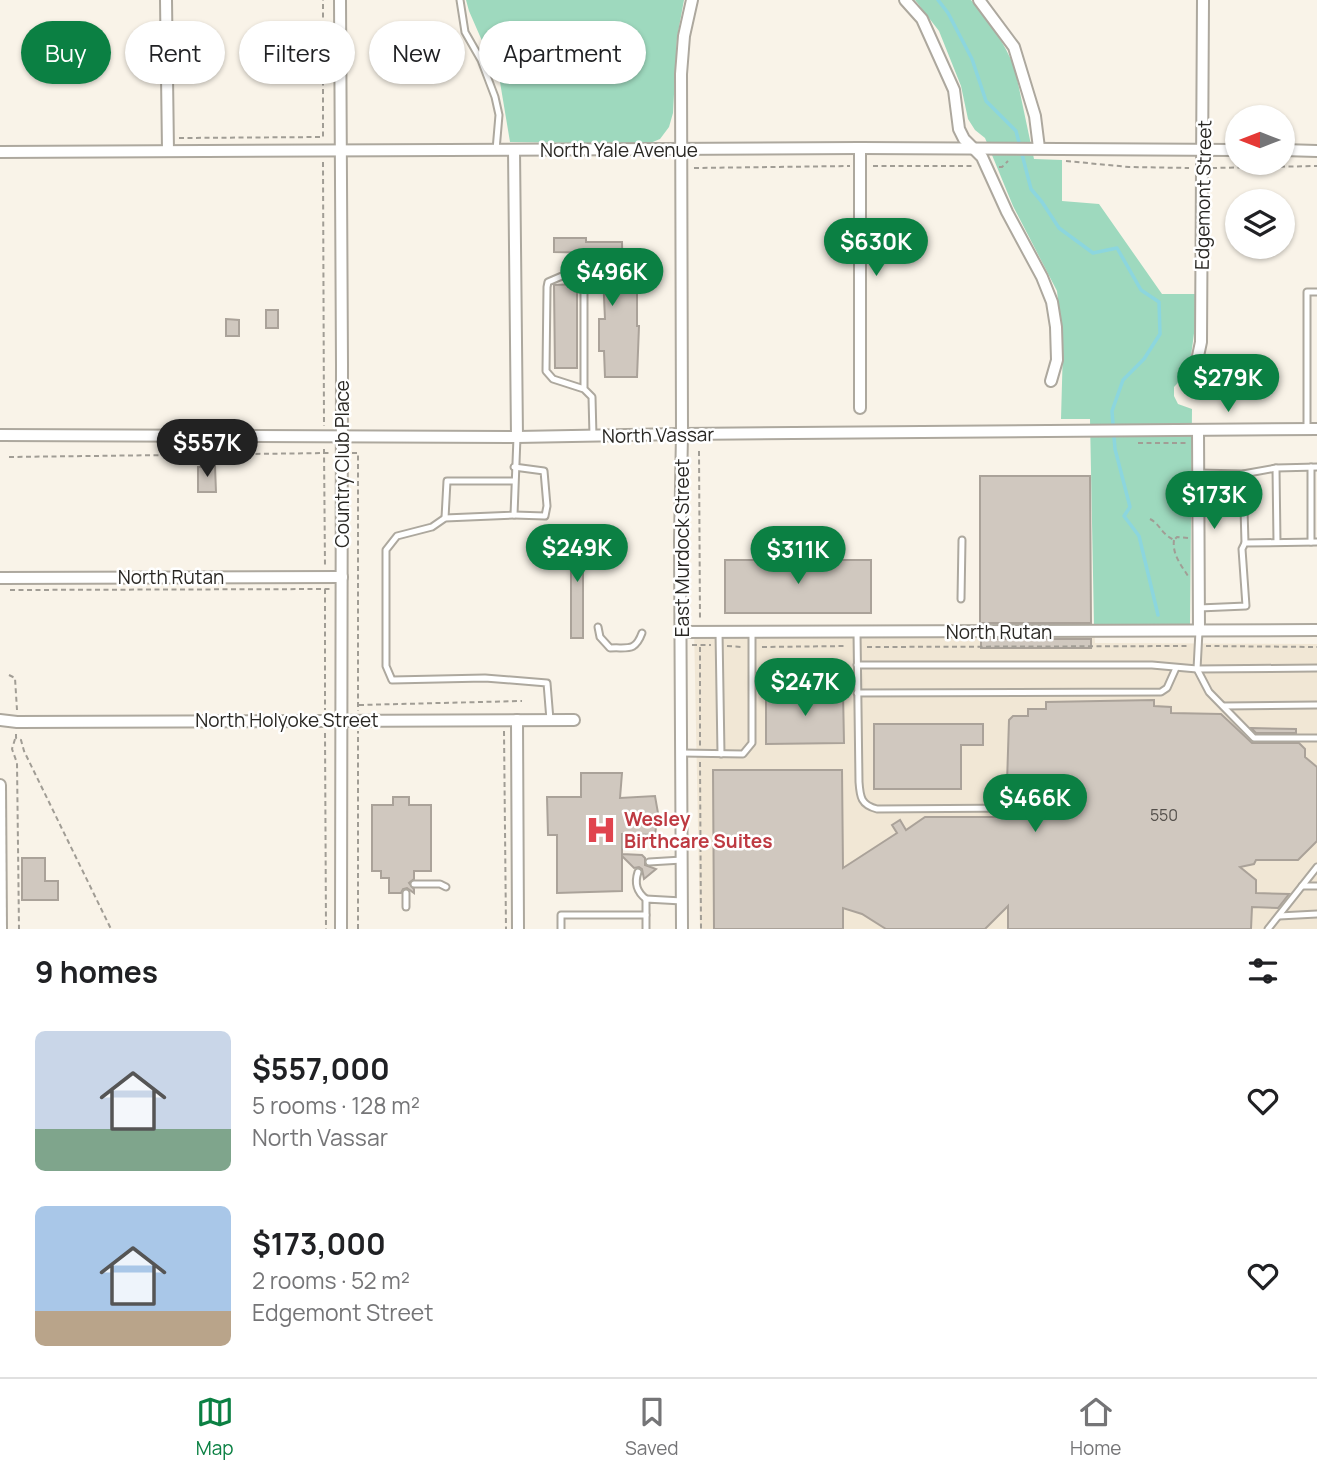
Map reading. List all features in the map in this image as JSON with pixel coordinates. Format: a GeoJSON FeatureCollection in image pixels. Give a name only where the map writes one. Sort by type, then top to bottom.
{"type":"FeatureCollection","features":[{"type":"Feature","properties":{"kind":"street"},"geometry":{"type":"LineString","coordinates":[[166,0],[168,151]]}},
{"type":"Feature","properties":{"kind":"street","name":"Country Club Place"},"geometry":{"type":"LineString","coordinates":[[340,0],[341,929]]}},
{"type":"Feature","properties":{"kind":"street","name":"East Murdock Street"},"geometry":{"type":"LineString","coordinates":[[682,929],[681,74],[684,36],[692,0]]}},
{"type":"Feature","properties":{"kind":"street"},"geometry":{"type":"LineString","coordinates":[[905,0],[922,19],[954,90],[959,129],[987,166],[1052,302],[1057,360],[1051,380]]}},
{"type":"Feature","properties":{"kind":"street"},"geometry":{"type":"LineString","coordinates":[[979,0],[1014,47],[1035,116],[1037,149]]}},
{"type":"Feature","properties":{"kind":"street","name":"Edgemont Street"},"geometry":{"type":"LineString","coordinates":[[1191,390],[1201,342],[1203,0]]}},
{"type":"Feature","properties":{"kind":"street"},"geometry":{"type":"LineString","coordinates":[[860,148],[860,408]]}},
{"type":"Feature","properties":{"kind":"street","name":"North Yale Avenue"},"geometry":{"type":"LineString","coordinates":[[0,152],[860,148],[972,149],[1016,154],[1037,149],[1225,150]]}},
{"type":"Feature","properties":{"kind":"street"},"geometry":{"type":"LineString","coordinates":[[513,150],[517,438]]}},
{"type":"Feature","properties":{"kind":"street"},"geometry":{"type":"LineString","coordinates":[[1295,150],[1317,151]]}},
{"type":"Feature","properties":{"kind":"street","name":"North Vassar"},"geometry":{"type":"LineString","coordinates":[[0,435],[417,435],[517,438],[682,434],[1312,429]]}},
{"type":"Feature","properties":{"kind":"street"},"geometry":{"type":"LineString","coordinates":[[1198,430],[1199,631]]}},
{"type":"Feature","properties":{"kind":"street","name":"North Rutan"},"geometry":{"type":"LineString","coordinates":[[0,578],[342,577]]}},
{"type":"Feature","properties":{"kind":"street","name":"North Rutan"},"geometry":{"type":"LineString","coordinates":[[681,638],[700,632],[1317,630]]}},
{"type":"Feature","properties":{"kind":"street","name":"North Holyoke Street"},"geometry":{"type":"LineString","coordinates":[[0,720],[574,720]]}},
{"type":"Feature","properties":{"kind":"street"},"geometry":{"type":"LineString","coordinates":[[517,720],[518,929]]}},
{"type":"Feature","properties":{"kind":"street"},"geometry":{"type":"LineString","coordinates":[[0,785],[1,929]]}},
{"type":"Feature","properties":{"kind":"lane"},"geometry":{"type":"LineString","coordinates":[[460,0],[465,32],[481,60],[495,97],[499,115],[496,150]]}},
{"type":"Feature","properties":{"kind":"lane"},"geometry":{"type":"LineString","coordinates":[[584,388],[584,280],[562,276],[548,282],[547,287],[546,371],[553,379],[584,388],[592,397],[593,436]]}},
{"type":"Feature","properties":{"kind":"lane"},"geometry":{"type":"LineString","coordinates":[[1312,429],[1307,292],[1317,292]]}},
{"type":"Feature","properties":{"kind":"lane"},"geometry":{"type":"LineString","coordinates":[[514,515],[517,438]]}},
{"type":"Feature","properties":{"kind":"lane"},"geometry":{"type":"LineString","coordinates":[[514,467],[544,471],[547,506],[545,516],[445,518],[432,527],[397,537],[386,550],[386,666],[392,680],[485,678],[547,683],[550,720]]}},
{"type":"Feature","properties":{"kind":"lane"},"geometry":{"type":"LineString","coordinates":[[1198,473],[1243,474],[1276,468],[1314,467],[1314,542],[1245,543]]}},
{"type":"Feature","properties":{"kind":"lane"},"geometry":{"type":"LineString","coordinates":[[1276,468],[1277,542]]}},
{"type":"Feature","properties":{"kind":"lane"},"geometry":{"type":"LineString","coordinates":[[1199,608],[1246,606],[1242,549],[1245,543],[1243,474]]}},
{"type":"Feature","properties":{"kind":"lane"},"geometry":{"type":"LineString","coordinates":[[445,518],[447,481],[514,481]]}},
{"type":"Feature","properties":{"kind":"lane"},"geometry":{"type":"LineString","coordinates":[[961,599],[962,540]]}},
{"type":"Feature","properties":{"kind":"lane"},"geometry":{"type":"LineString","coordinates":[[598,627],[600,636],[610,648],[633,647],[638,644],[642,633]]}},
{"type":"Feature","properties":{"kind":"lane"},"geometry":{"type":"LineString","coordinates":[[1199,631],[1198,669],[1209,692],[1254,738],[1317,738]]}},
{"type":"Feature","properties":{"kind":"lane"},"geometry":{"type":"LineString","coordinates":[[719,632],[721,754]]}},
{"type":"Feature","properties":{"kind":"lane"},"geometry":{"type":"LineString","coordinates":[[682,753],[743,754],[752,743],[752,632]]}},
{"type":"Feature","properties":{"kind":"lane"},"geometry":{"type":"LineString","coordinates":[[857,632],[859,782],[862,802],[877,810],[1019,808]]}},
{"type":"Feature","properties":{"kind":"lane"},"geometry":{"type":"LineString","coordinates":[[857,665],[1317,668]]}},
{"type":"Feature","properties":{"kind":"lane"},"geometry":{"type":"LineString","coordinates":[[858,693],[1161,692],[1167,688],[1176,668]]}},
{"type":"Feature","properties":{"kind":"lane"},"geometry":{"type":"LineString","coordinates":[[1223,706],[1317,705]]}},
{"type":"Feature","properties":{"kind":"lane"},"geometry":{"type":"LineString","coordinates":[[649,862],[682,860]]}},
{"type":"Feature","properties":{"kind":"lane"},"geometry":{"type":"LineString","coordinates":[[1268,929],[1317,867]]}},
{"type":"Feature","properties":{"kind":"lane"},"geometry":{"type":"LineString","coordinates":[[638,872],[636,886],[646,899],[682,901]]}},
{"type":"Feature","properties":{"kind":"lane"},"geometry":{"type":"LineString","coordinates":[[414,884],[440,884],[446,887]]}},
{"type":"Feature","properties":{"kind":"lane"},"geometry":{"type":"LineString","coordinates":[[1302,887],[1317,886]]}},
{"type":"Feature","properties":{"kind":"lane"},"geometry":{"type":"LineString","coordinates":[[407,893],[407,907]]}},
{"type":"Feature","properties":{"kind":"lane"},"geometry":{"type":"LineString","coordinates":[[646,899],[646,929]]}},
{"type":"Feature","properties":{"kind":"lane"},"geometry":{"type":"LineString","coordinates":[[1279,916],[1317,914]]}},
{"type":"Feature","properties":{"kind":"lane"},"geometry":{"type":"LineString","coordinates":[[561,929],[561,915],[646,915]]}},
{"type":"Feature","properties":{"kind":"path"},"geometry":{"type":"LineString","coordinates":[[179,138],[323,137],[323,0]]}},
{"type":"Feature","properties":{"kind":"path"},"geometry":{"type":"LineString","coordinates":[[323,150],[324,577]]}},
{"type":"Feature","properties":{"kind":"path"},"geometry":{"type":"LineString","coordinates":[[682,168],[1002,167],[1016,154]]}},
{"type":"Feature","properties":{"kind":"path"},"geometry":{"type":"LineString","coordinates":[[1055,160],[1129,167],[1317,166]]}},
{"type":"Feature","properties":{"kind":"path"},"geometry":{"type":"LineString","coordinates":[[1138,443],[1186,443]]}},
{"type":"Feature","properties":{"kind":"path"},"geometry":{"type":"LineString","coordinates":[[699,451],[700,632]]}},
{"type":"Feature","properties":{"kind":"path"},"geometry":{"type":"LineString","coordinates":[[9,457],[358,453],[358,929]]}},
{"type":"Feature","properties":{"kind":"path"},"geometry":{"type":"LineString","coordinates":[[1150,519],[1157,523],[1163,534],[1174,540]]}},
{"type":"Feature","properties":{"kind":"path"},"geometry":{"type":"LineString","coordinates":[[1174,540],[1177,537],[1189,538]]}},
{"type":"Feature","properties":{"kind":"path"},"geometry":{"type":"LineString","coordinates":[[1174,540],[1173,547],[1188,576]]}},
{"type":"Feature","properties":{"kind":"path"},"geometry":{"type":"LineString","coordinates":[[324,589],[326,929]]}},
{"type":"Feature","properties":{"kind":"path"},"geometry":{"type":"LineString","coordinates":[[10,590],[358,589]]}},
{"type":"Feature","properties":{"kind":"path"},"geometry":{"type":"LineString","coordinates":[[681,638],[700,645],[752,647],[1317,647]]}},
{"type":"Feature","properties":{"kind":"path"},"geometry":{"type":"LineString","coordinates":[[700,645],[701,929]]}},
{"type":"Feature","properties":{"kind":"path"},"geometry":{"type":"LineString","coordinates":[[9,675],[15,678],[17,715]]}},
{"type":"Feature","properties":{"kind":"path"},"geometry":{"type":"LineString","coordinates":[[358,705],[523,701]]}},
{"type":"Feature","properties":{"kind":"path"},"geometry":{"type":"LineString","coordinates":[[504,729],[506,929]]}},
{"type":"Feature","properties":{"kind":"path"},"geometry":{"type":"LineString","coordinates":[[16,730],[12,749],[17,763],[19,929]]}},
{"type":"Feature","properties":{"kind":"path"},"geometry":{"type":"LineString","coordinates":[[16,738],[21,740],[111,929]]}},
{"type":"Feature","properties":{"kind":"shaded area"},"geometry":{"type":"Polygon","coordinates":[[[694,625],[1094,626],[1095,643],[1317,644],[1317,929],[700,929],[694,625]]]}},
{"type":"Feature","properties":{"kind":"green space"},"geometry":{"type":"Polygon","coordinates":[[[466,0],[684,0],[677,38],[673,113],[669,127],[660,139],[648,144],[510,142],[500,84],[646,84],[646,21],[479,21],[479,34],[466,0]]]}},
{"type":"Feature","properties":{"kind":"green space"},"geometry":{"type":"Polygon","coordinates":[[[915,0],[971,0],[996,33],[1015,69],[1034,159],[1062,160],[1062,201],[1099,204],[1162,294],[1196,294],[1189,371],[1174,387],[1178,404],[1192,409],[1190,625],[1094,626],[1090,419],[1061,419],[1063,347],[1057,291],[1013,206],[985,138],[975,130],[968,119],[961,86],[939,31],[915,0]]]}},
{"type":"Feature","properties":{"kind":"building"},"geometry":{"type":"Polygon","coordinates":[[[554,238],[586,238],[586,242],[622,242],[623,293],[637,292],[637,377],[605,377],[604,351],[599,351],[599,319],[605,319],[602,253],[554,252],[554,238]]]}},
{"type":"Feature","properties":{"kind":"building"},"geometry":{"type":"Polygon","coordinates":[[[577,284],[577,368],[555,368],[554,285],[577,284]]]}},
{"type":"Feature","properties":{"kind":"building"},"geometry":{"type":"Polygon","coordinates":[[[266,310],[278,310],[278,328],[266,328],[266,310]]]}},
{"type":"Feature","properties":{"kind":"building"},"geometry":{"type":"Polygon","coordinates":[[[226,319],[239,320],[239,336],[226,336],[226,319]]]}},
{"type":"Feature","properties":{"kind":"building"},"geometry":{"type":"Polygon","coordinates":[[[215,466],[216,492],[198,492],[198,467],[215,466]]]}},
{"type":"Feature","properties":{"kind":"building"},"geometry":{"type":"Polygon","coordinates":[[[980,476],[1090,476],[1091,623],[980,623],[980,476]]]}},
{"type":"Feature","properties":{"kind":"building"},"geometry":{"type":"Polygon","coordinates":[[[571,530],[583,530],[583,638],[571,638],[571,530]]]}},
{"type":"Feature","properties":{"kind":"building"},"geometry":{"type":"Polygon","coordinates":[[[725,560],[871,560],[871,613],[725,613],[725,560]]]}},
{"type":"Feature","properties":{"kind":"building"},"geometry":{"type":"Polygon","coordinates":[[[981,639],[1091,639],[1091,648],[981,648],[981,639]]]}},
{"type":"Feature","properties":{"kind":"building"},"geometry":{"type":"Polygon","coordinates":[[[843,692],[844,743],[766,744],[766,693],[843,692]]]}},
{"type":"Feature","properties":{"kind":"building"},"geometry":{"type":"Polygon","coordinates":[[[1154,700],[1154,706],[1171,707],[1171,713],[1221,714],[1252,743],[1299,743],[1305,749],[1305,757],[1317,767],[1317,841],[1298,860],[1256,860],[1254,864],[1240,867],[1256,880],[1256,893],[1289,894],[1278,908],[1252,907],[1251,929],[1008,929],[1008,906],[985,929],[886,929],[862,914],[843,908],[843,929],[714,929],[713,770],[842,770],[843,868],[897,833],[892,825],[900,820],[906,830],[925,817],[1008,817],[1014,813],[1025,813],[1026,790],[1018,790],[1018,784],[1007,783],[1009,720],[1013,716],[1028,716],[1028,709],[1046,709],[1046,702],[1154,700]]]}},
{"type":"Feature","properties":{"kind":"building"},"geometry":{"type":"Polygon","coordinates":[[[874,724],[983,724],[983,745],[961,745],[961,789],[874,789],[874,724]]]}},
{"type":"Feature","properties":{"kind":"building"},"geometry":{"type":"Polygon","coordinates":[[[1251,728],[1296,729],[1296,733],[1256,733],[1251,728]]]}},
{"type":"Feature","properties":{"kind":"building","name":"Wesley Birthcare Suites"},"geometry":{"type":"Polygon","coordinates":[[[581,773],[622,773],[620,798],[655,796],[658,813],[655,835],[622,834],[622,854],[642,855],[645,865],[656,869],[644,879],[642,869],[634,868],[622,856],[622,891],[557,893],[557,835],[548,835],[547,797],[581,797],[581,773]]]}},
{"type":"Feature","properties":{"kind":"building"},"geometry":{"type":"Polygon","coordinates":[[[393,797],[409,797],[409,805],[431,805],[431,871],[414,871],[414,879],[409,883],[414,893],[407,888],[401,893],[389,893],[389,878],[381,878],[381,871],[372,871],[372,805],[393,805],[393,797]]]}},
{"type":"Feature","properties":{"kind":"building"},"geometry":{"type":"Polygon","coordinates":[[[22,858],[45,858],[45,881],[58,881],[58,900],[22,900],[22,858]]]}},
{"type":"Feature","properties":{"kind":"waterway"},"geometry":{"type":"LineString","coordinates":[[938,0],[948,13],[972,59],[986,101],[1016,131],[1031,189],[1059,228],[1093,253],[1117,248],[1141,290],[1159,302],[1160,334],[1144,359],[1123,380],[1112,411],[1115,449],[1130,507],[1124,516],[1139,536],[1158,615]]}},
{"type":"Feature","properties":{"kind":"place","name":"Wesley Birthcare Suites"},"geometry":{"type":"Point","coordinates":[601,830]}}]}
